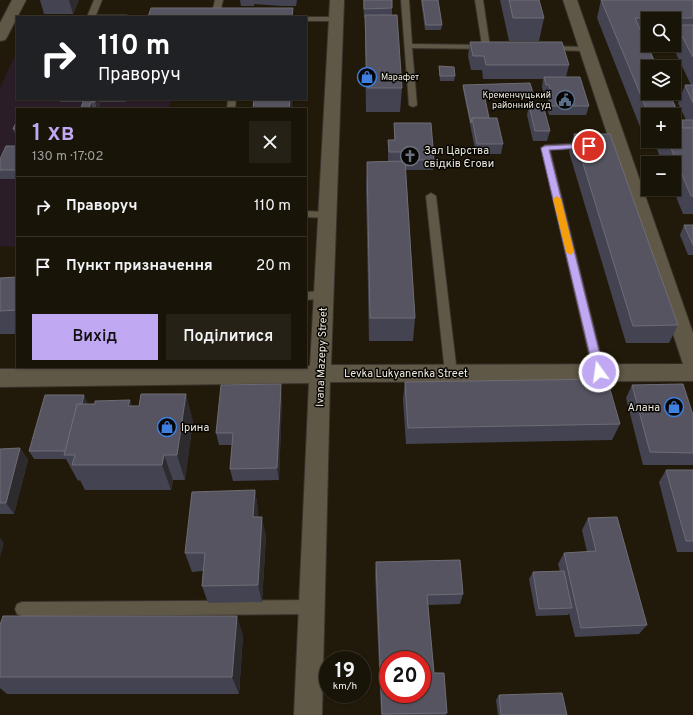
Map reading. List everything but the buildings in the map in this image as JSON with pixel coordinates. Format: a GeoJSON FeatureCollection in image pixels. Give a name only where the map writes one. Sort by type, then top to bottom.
{"type":"FeatureCollection","features":[{"type":"Feature","properties":{"kind":"street"},"geometry":{"type":"LineString","coordinates":[[0,37],[19,0]]}},
{"type":"Feature","properties":{"kind":"street"},"geometry":{"type":"LineString","coordinates":[[570,0],[615,144],[693,363]]}},
{"type":"Feature","properties":{"kind":"street","name":"Ivana Mazepy Street"},"geometry":{"type":"LineString","coordinates":[[308,715],[320,374],[315,295],[327,215],[336,9]]}},
{"type":"Feature","properties":{"kind":"street","name":"Levka Lukyanenka Street"},"geometry":{"type":"LineString","coordinates":[[0,378],[146,372],[320,374],[693,372]]}},
{"type":"Feature","properties":{"kind":"lane"},"geometry":{"type":"LineString","coordinates":[[91,16],[98,0]]}},
{"type":"Feature","properties":{"kind":"lane"},"geometry":{"type":"LineString","coordinates":[[215,16],[219,0]]}},
{"type":"Feature","properties":{"kind":"lane"},"geometry":{"type":"LineString","coordinates":[[405,0],[413,105]]}},
{"type":"Feature","properties":{"kind":"lane"},"geometry":{"type":"LineString","coordinates":[[408,46],[490,47],[480,0]]}},
{"type":"Feature","properties":{"kind":"lane"},"geometry":{"type":"LineString","coordinates":[[307,19],[336,9]]}},
{"type":"Feature","properties":{"kind":"lane"},"geometry":{"type":"LineString","coordinates":[[538,48],[586,49]]}},
{"type":"Feature","properties":{"kind":"lane"},"geometry":{"type":"LineString","coordinates":[[596,146],[545,148],[599,372]]}},
{"type":"Feature","properties":{"kind":"lane"},"geometry":{"type":"LineString","coordinates":[[430,196],[451,373]]}},
{"type":"Feature","properties":{"kind":"lane"},"geometry":{"type":"LineString","coordinates":[[307,214],[327,215]]}},
{"type":"Feature","properties":{"kind":"lane"},"geometry":{"type":"LineString","coordinates":[[22,609],[312,607]]}},
{"type":"Feature","properties":{"kind":"shaded area"},"geometry":{"type":"Polygon","coordinates":[[[16,53],[16,100],[171,100],[169,108],[16,108],[16,247],[0,246],[0,88],[16,53]]]}},
{"type":"Feature","properties":{"kind":"slow traffic"},"geometry":{"type":"LineString","coordinates":[[557,199],[570,252]]}},
{"type":"Feature","properties":{"kind":"place","name":"Марафет"},"geometry":{"type":"Point","coordinates":[367,77]}},
{"type":"Feature","properties":{"kind":"place","name":"Кременчуцький районний суд"},"geometry":{"type":"Point","coordinates":[565,100]}},
{"type":"Feature","properties":{"kind":"place","name":"Зал Царства свідків Єгови"},"geometry":{"type":"Point","coordinates":[410,156]}},
{"type":"Feature","properties":{"kind":"place","name":"Алана"},"geometry":{"type":"Point","coordinates":[674,407]}},
{"type":"Feature","properties":{"kind":"place","name":"Ірина"},"geometry":{"type":"Point","coordinates":[167,427]}},
{"type":"Feature","properties":{"kind":"route"},"geometry":{"type":"LineString","coordinates":[[589,146],[545,148],[599,372]]}}]}
